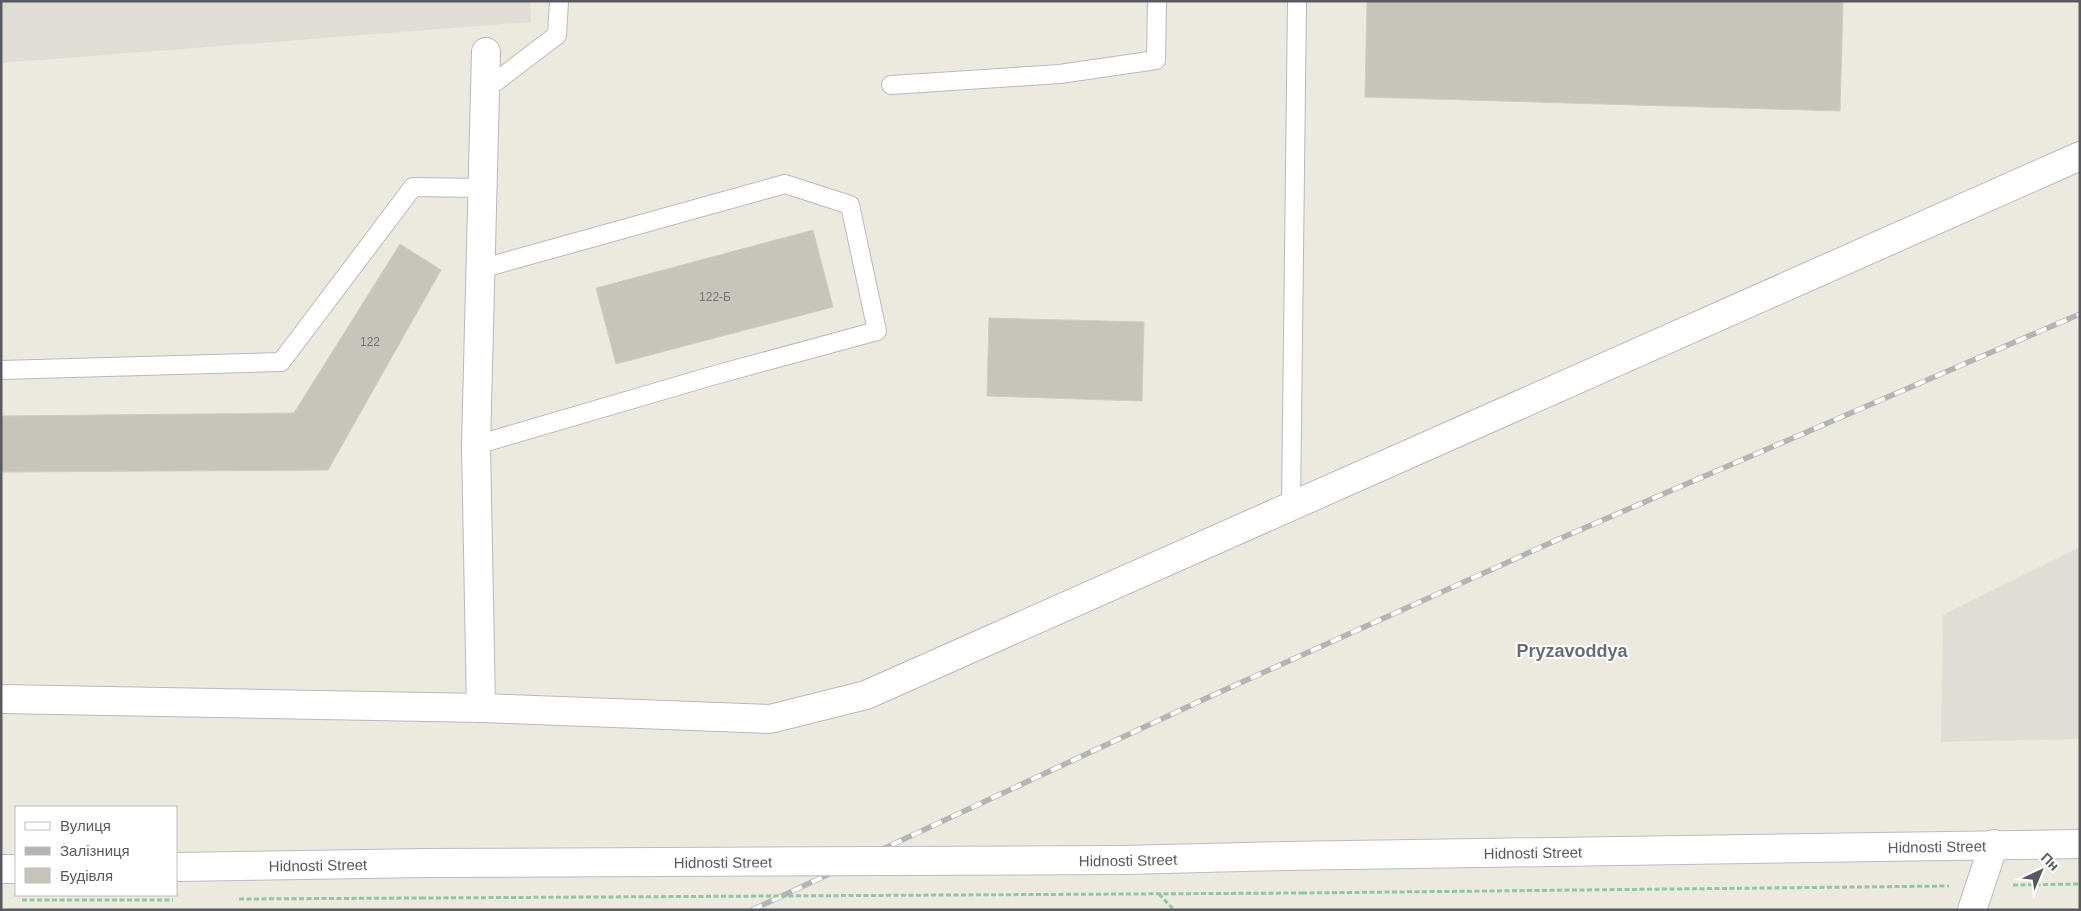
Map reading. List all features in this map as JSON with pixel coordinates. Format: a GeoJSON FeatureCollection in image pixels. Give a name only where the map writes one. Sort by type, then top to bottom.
{"type":"FeatureCollection","features":[{"type":"Feature","properties":{"kind":"street"},"geometry":{"type":"LineString","coordinates":[[480,708],[476,444],[486,52]]}},
{"type":"Feature","properties":{"kind":"street"},"geometry":{"type":"LineString","coordinates":[[1,700],[480,708],[770,719],[866,695],[2080,156]]}},
{"type":"Feature","properties":{"kind":"street"},"geometry":{"type":"LineString","coordinates":[[1976,898],[1994,844]]}},
{"type":"Feature","properties":{"kind":"street","name":"Hidnosti Street"},"geometry":{"type":"LineString","coordinates":[[178,867],[427,863],[1115,860],[2080,844]]}},
{"type":"Feature","properties":{"kind":"street"},"geometry":{"type":"LineString","coordinates":[[1,869],[15,869]]}},
{"type":"Feature","properties":{"kind":"lane"},"geometry":{"type":"LineString","coordinates":[[485,90],[557,35],[559,1]]}},
{"type":"Feature","properties":{"kind":"lane"},"geometry":{"type":"LineString","coordinates":[[891,85],[1060,74],[1156,60],[1157,1]]}},
{"type":"Feature","properties":{"kind":"lane"},"geometry":{"type":"LineString","coordinates":[[1291,507],[1297,1]]}},
{"type":"Feature","properties":{"kind":"lane"},"geometry":{"type":"LineString","coordinates":[[476,444],[715,375],[877,331],[850,205],[785,184],[480,269]]}},
{"type":"Feature","properties":{"kind":"lane"},"geometry":{"type":"LineString","coordinates":[[1,370],[281,362],[413,187],[482,188]]}},
{"type":"Feature","properties":{"kind":"path"},"geometry":{"type":"LineString","coordinates":[[421,898],[1302,893],[1976,898],[2080,884]]}},
{"type":"Feature","properties":{"kind":"path"},"geometry":{"type":"LineString","coordinates":[[1159,894],[1174,910]]}},
{"type":"Feature","properties":{"kind":"shaded area"},"geometry":{"type":"Polygon","coordinates":[[[1,1],[530,1],[531,22],[1,63],[1,1]]]}},
{"type":"Feature","properties":{"kind":"shaded area"},"geometry":{"type":"Polygon","coordinates":[[[2080,547],[2080,739],[1941,742],[1943,615],[2080,547]]]}},
{"type":"Feature","properties":{"kind":"building"},"geometry":{"type":"Polygon","coordinates":[[[1367,1],[1843,1],[1840,111],[1365,97],[1367,1]]]}},
{"type":"Feature","properties":{"kind":"building"},"geometry":{"type":"Polygon","coordinates":[[[813,230],[833,307],[616,364],[596,288],[813,230]]]}},
{"type":"Feature","properties":{"kind":"building"},"geometry":{"type":"Polygon","coordinates":[[[400,244],[441,270],[328,470],[1,472],[1,416],[294,413],[400,244]]]}},
{"type":"Feature","properties":{"kind":"building"},"geometry":{"type":"Polygon","coordinates":[[[989,318],[1144,322],[1142,401],[987,396],[989,318]]]}},
{"type":"Feature","properties":{"kind":"railway"},"geometry":{"type":"LineString","coordinates":[[752,910],[1198,702],[1559,539],[2080,314]]}},
{"type":"Feature","properties":{"kind":"district","name":"Pryzavoddya"},"geometry":{"type":"Point","coordinates":[1572,651]}}]}
